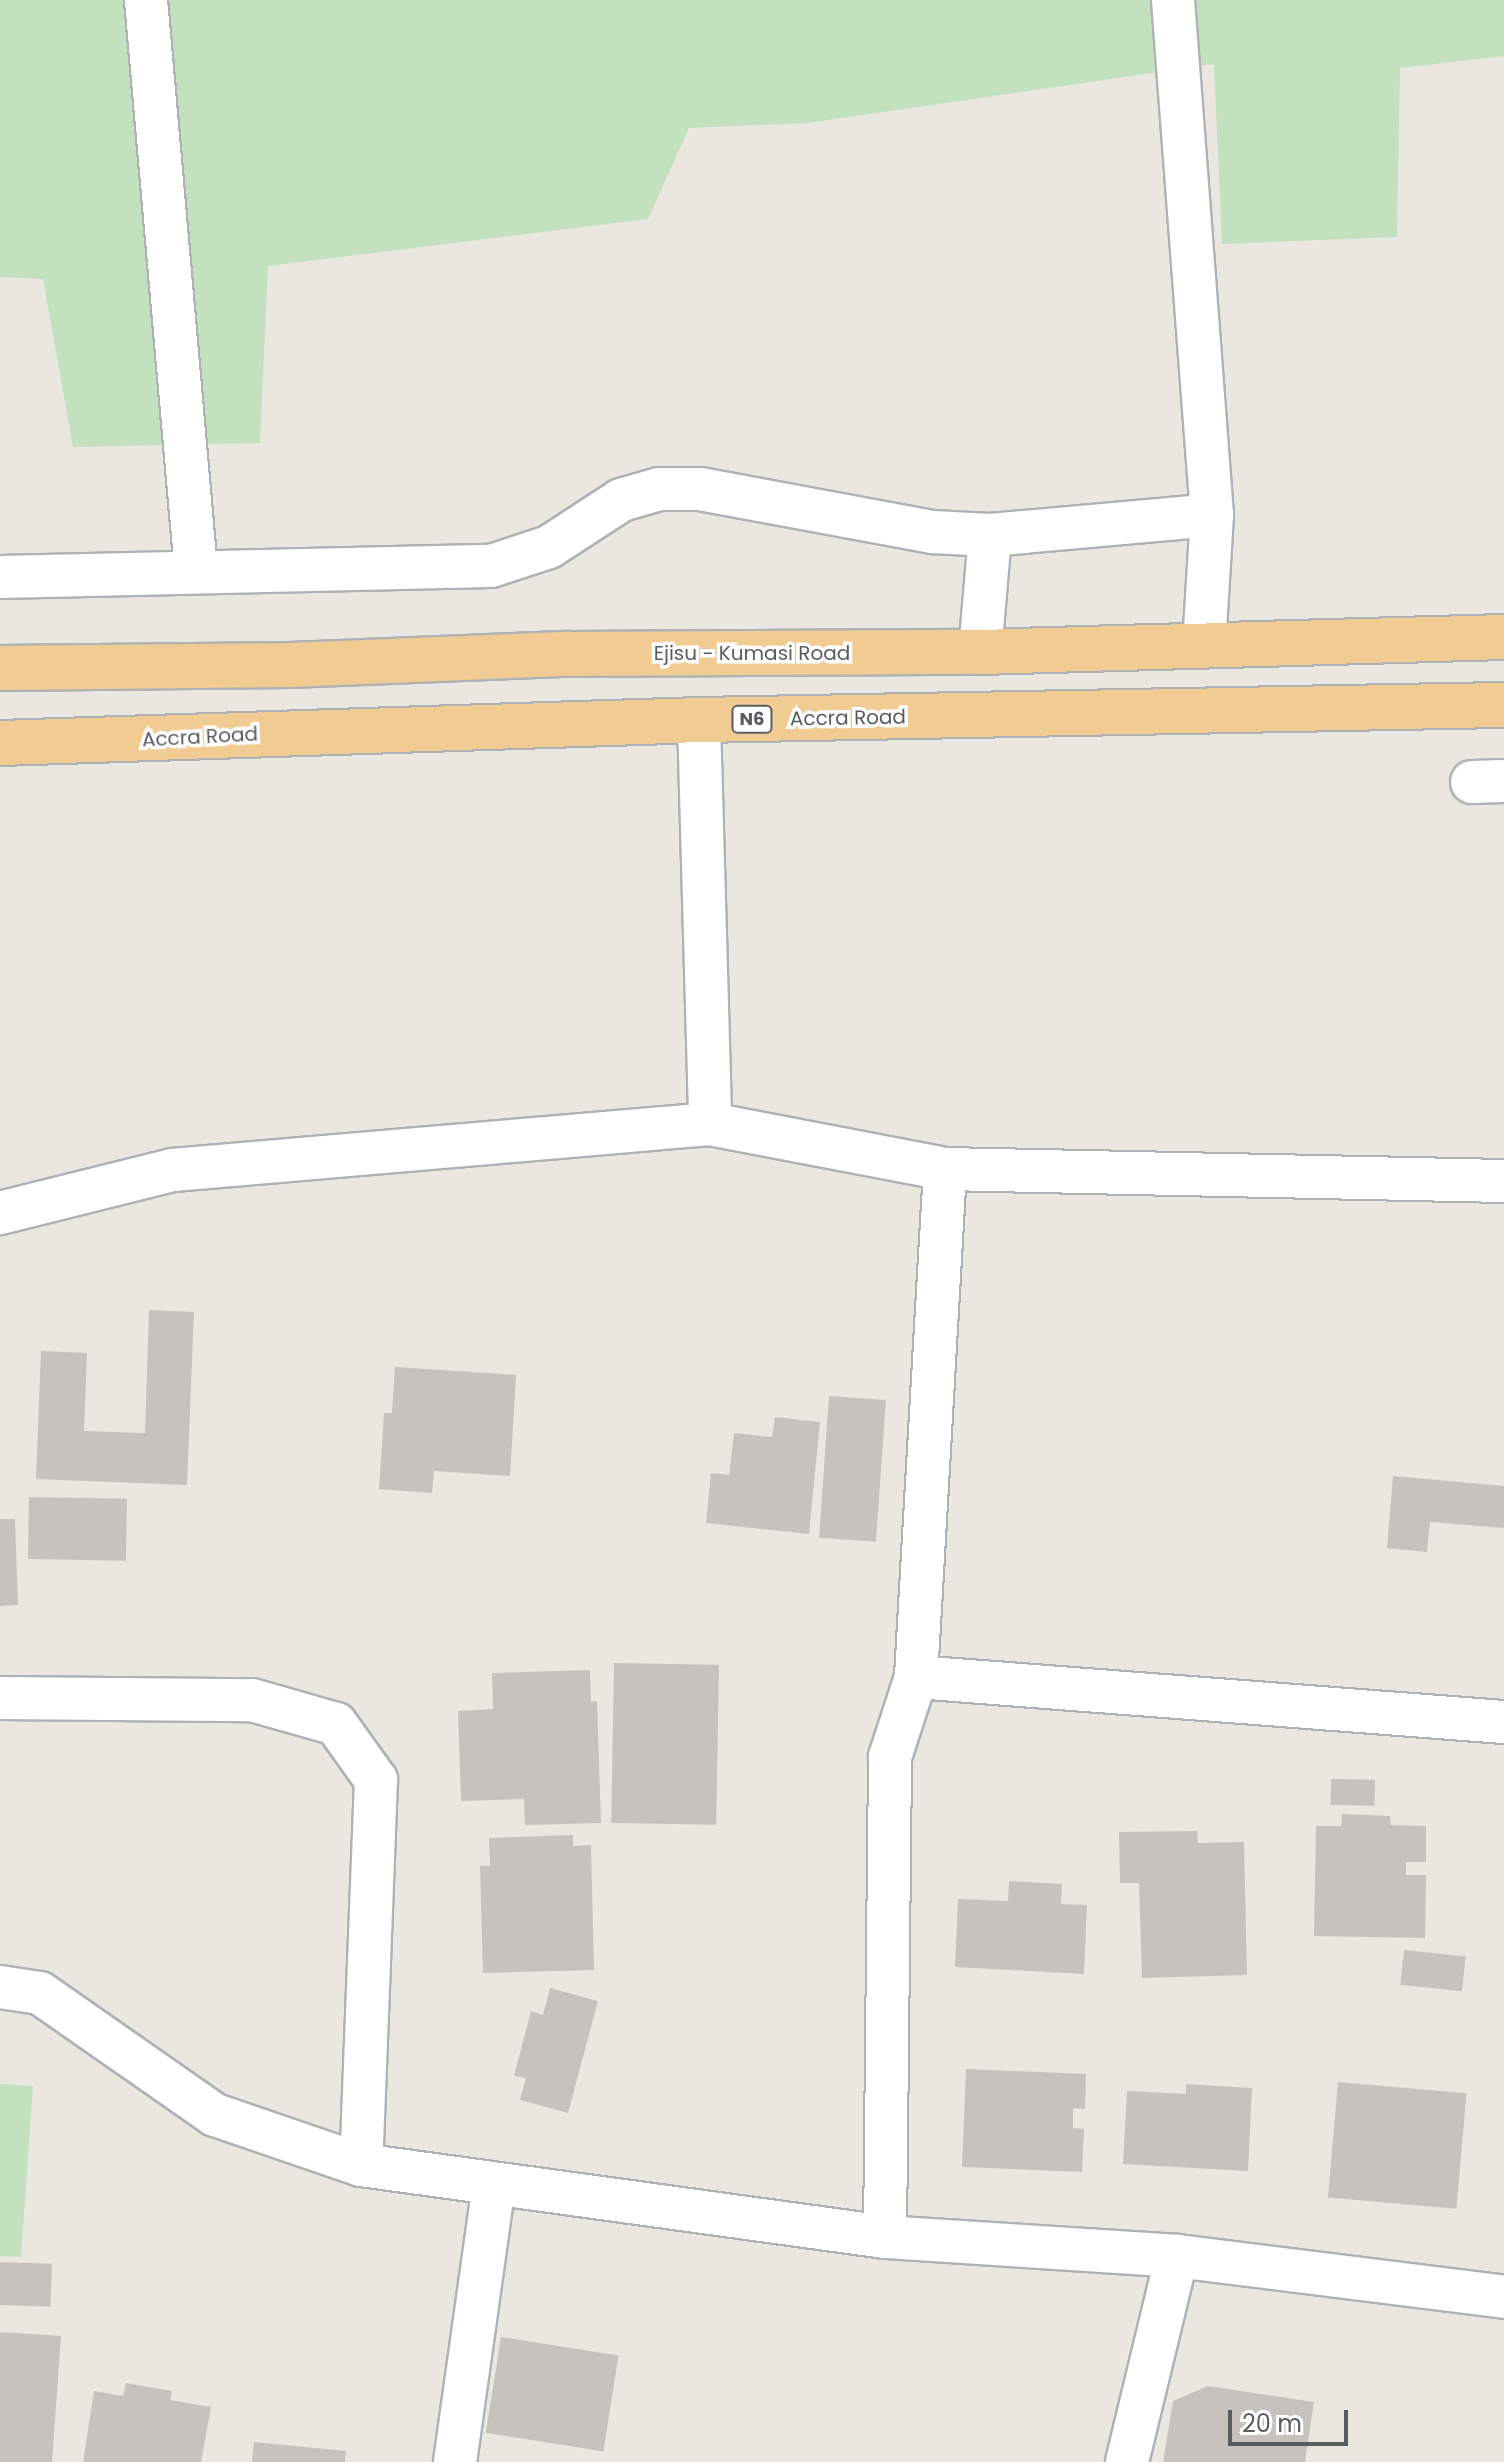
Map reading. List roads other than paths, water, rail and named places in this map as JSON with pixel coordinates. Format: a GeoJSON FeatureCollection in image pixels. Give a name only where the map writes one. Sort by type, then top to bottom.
{"type":"FeatureCollection","features":[{"type":"Feature","properties":{"kind":"highway","name":"Ejisu - Kumasi Road"},"geometry":{"type":"LineString","coordinates":[[0,668],[290,665],[568,654],[980,652],[1504,637]]}},
{"type":"Feature","properties":{"kind":"highway","name":"Accra Road"},"geometry":{"type":"LineString","coordinates":[[0,743],[699,720],[1504,705]]}},
{"type":"Feature","properties":{"kind":"street"},"geometry":{"type":"LineString","coordinates":[[146,0],[196,570]]}},
{"type":"Feature","properties":{"kind":"street"},"geometry":{"type":"LineString","coordinates":[[1173,0],[1212,515],[1204,647]]}},
{"type":"Feature","properties":{"kind":"street"},"geometry":{"type":"LineString","coordinates":[[0,577],[196,570],[491,566],[549,547],[621,500],[659,489],[700,489],[933,532],[990,535],[1212,515]]}},
{"type":"Feature","properties":{"kind":"street"},"geometry":{"type":"LineString","coordinates":[[980,652],[990,535]]}},
{"type":"Feature","properties":{"kind":"street"},"geometry":{"type":"LineString","coordinates":[[699,720],[710,1124]]}},
{"type":"Feature","properties":{"kind":"street"},"geometry":{"type":"LineString","coordinates":[[0,1213],[173,1170],[710,1124],[945,1169],[1504,1181]]}},
{"type":"Feature","properties":{"kind":"street"},"geometry":{"type":"LineString","coordinates":[[885,2237],[890,1757],[916,1677],[945,1169]]}},
{"type":"Feature","properties":{"kind":"street"},"geometry":{"type":"LineString","coordinates":[[916,1677],[1504,1722]]}},
{"type":"Feature","properties":{"kind":"street"},"geometry":{"type":"LineString","coordinates":[[0,1698],[252,1700],[336,1724],[376,1780],[361,2165]]}},
{"type":"Feature","properties":{"kind":"street"},"geometry":{"type":"LineString","coordinates":[[0,1987],[40,1993],[215,2115],[361,2165],[885,2237],[1177,2256],[1504,2297]]}},
{"type":"Feature","properties":{"kind":"street"},"geometry":{"type":"LineString","coordinates":[[455,2462],[494,2185]]}},
{"type":"Feature","properties":{"kind":"street"},"geometry":{"type":"LineString","coordinates":[[1127,2462],[1177,2256]]}}]}
